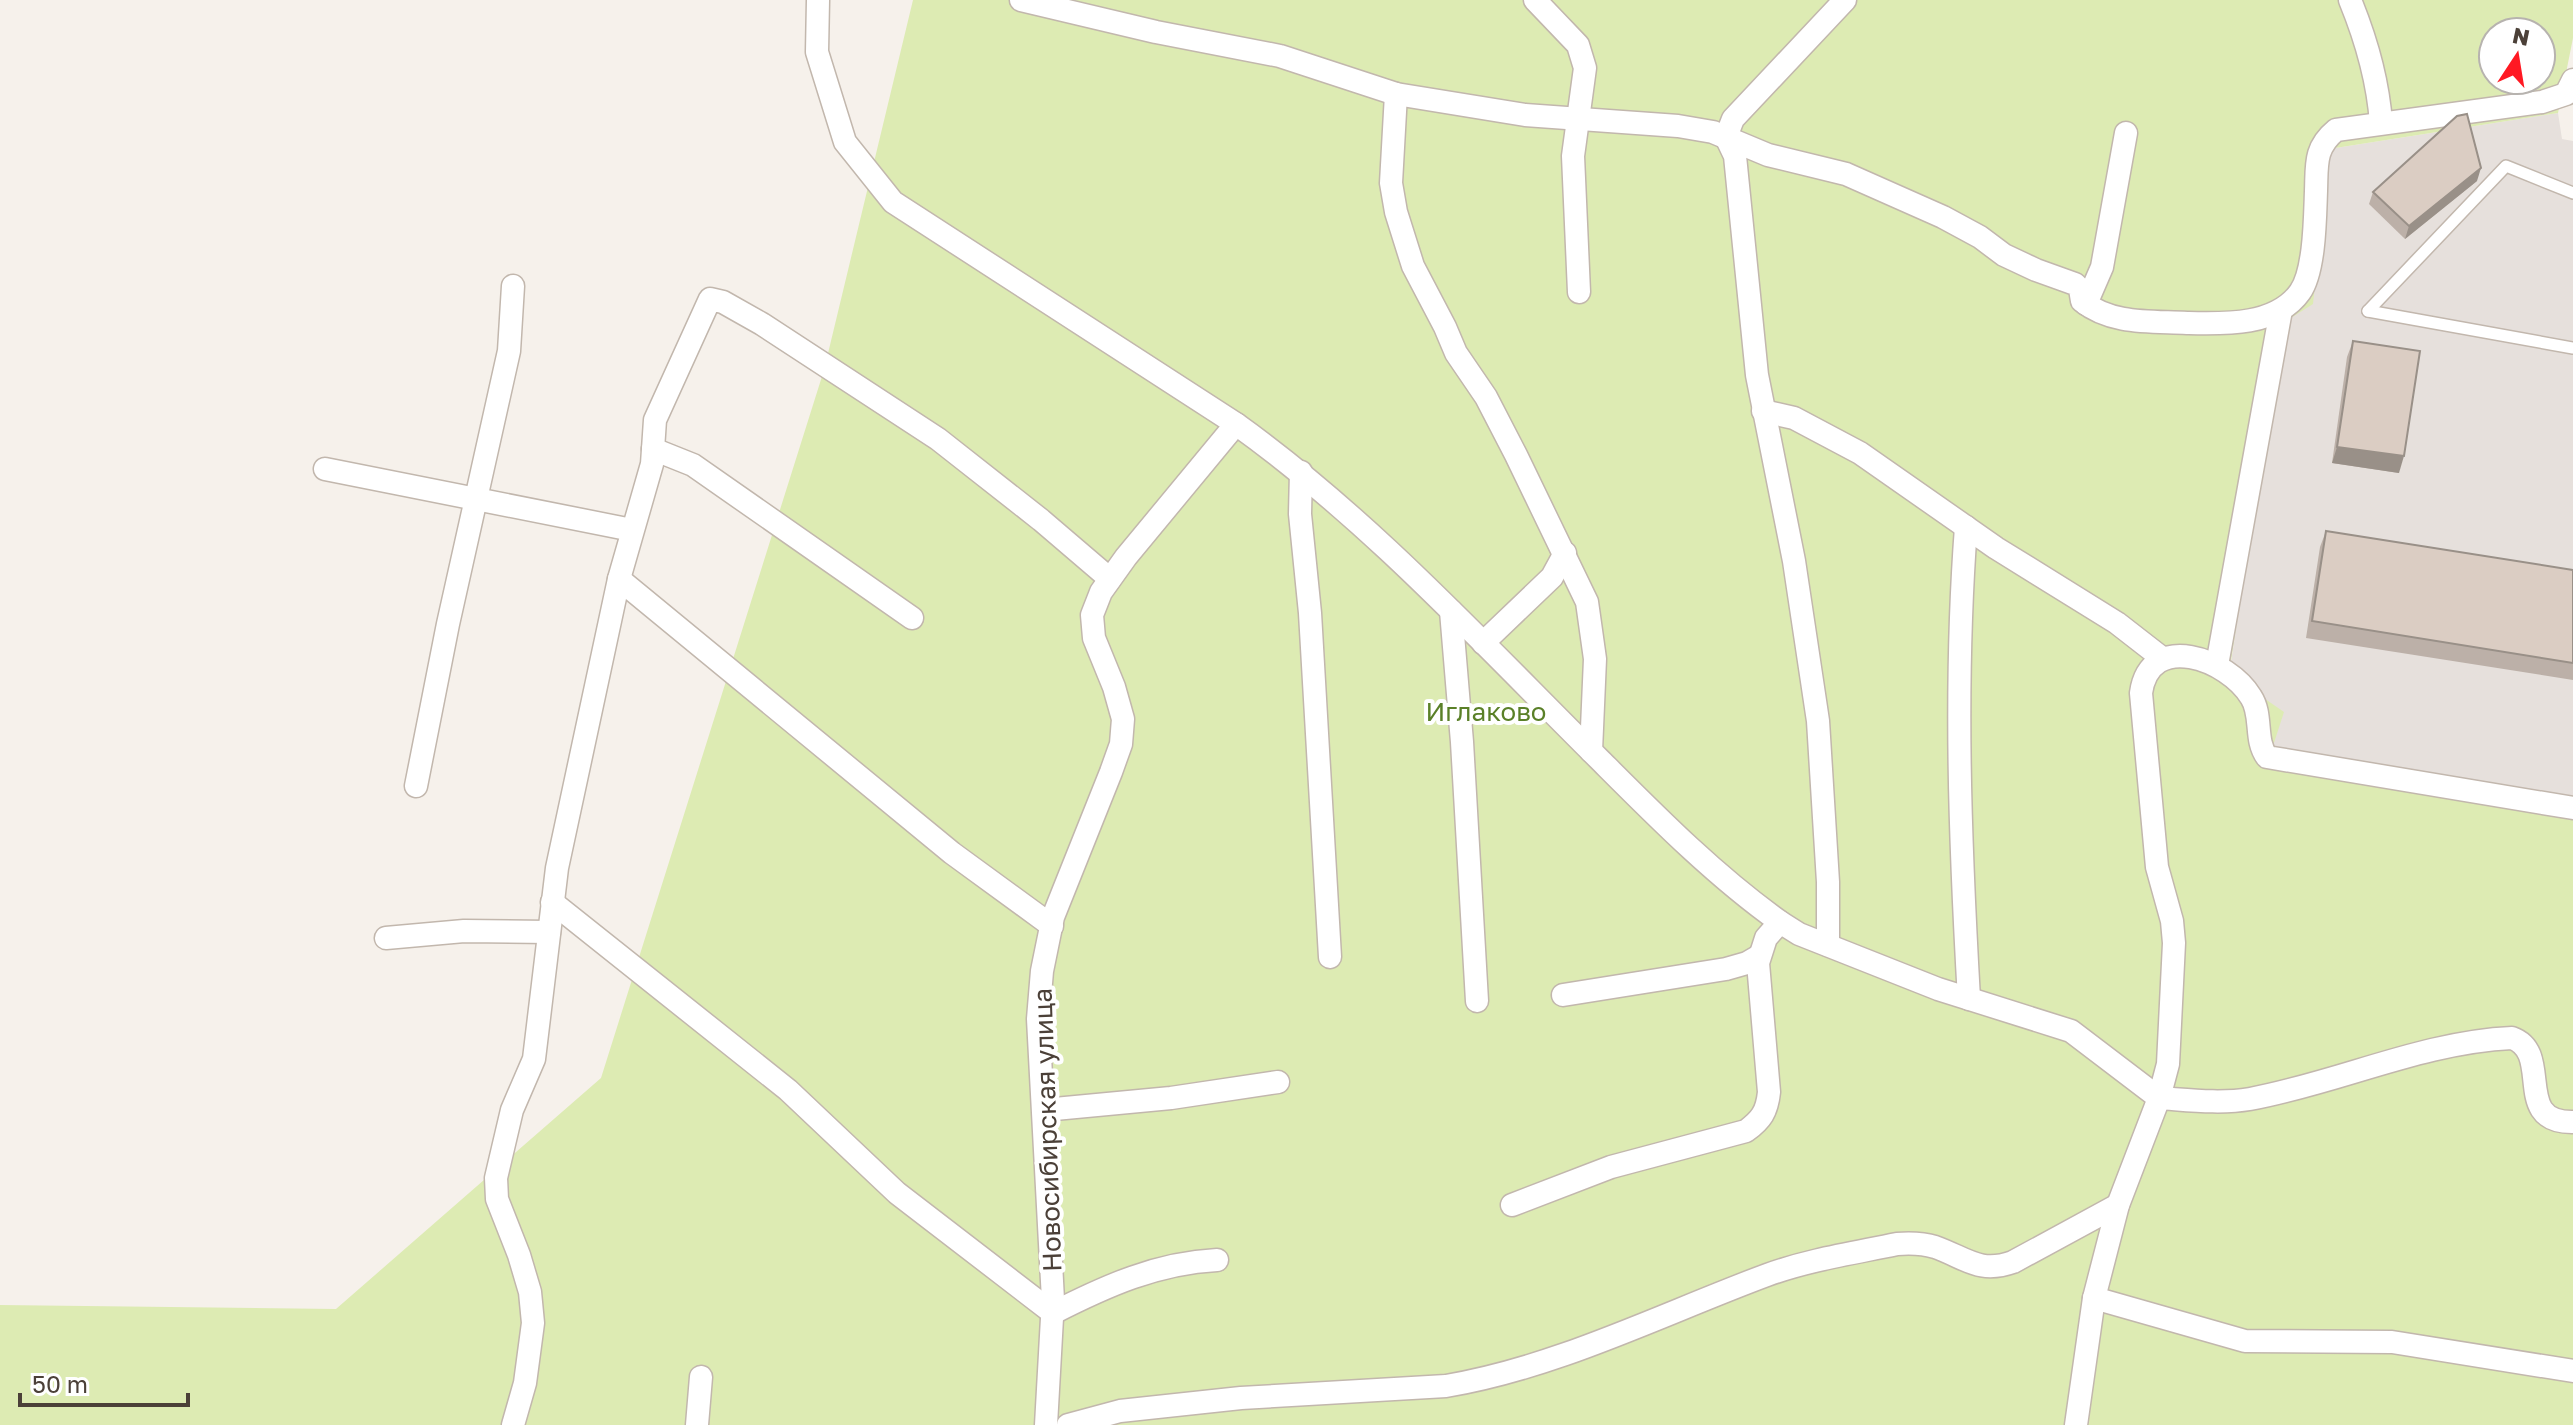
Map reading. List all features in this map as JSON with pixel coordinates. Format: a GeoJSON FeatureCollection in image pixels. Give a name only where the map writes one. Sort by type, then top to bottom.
{"type":"FeatureCollection","features":[{"type":"Feature","properties":{"kind":"street"},"geometry":{"type":"LineString","coordinates":[[818,0],[817,52],[845,142],[893,202],[1236,424],[1301,472],[1350,514],[1451,611],[1668,828],[1780,922],[1799,934],[1969,999],[2071,1031],[2159,1098],[2219,1102],[2249,1099],[2385,1062],[2498,1038],[2512,1038],[2520,1040],[2531,1057],[2537,1098],[2544,1113],[2560,1122],[2573,1122]]}},
{"type":"Feature","properties":{"kind":"street"},"geometry":{"type":"LineString","coordinates":[[1021,0],[1156,32],[1280,56],[1396,94],[1525,115],[1678,126],[1726,137],[1768,155],[1846,174],[1929,210],[1980,237],[2004,255],[2075,284],[2086,304],[2100,314],[2118,319],[2215,324],[2258,319],[2281,310],[2301,291],[2308,268],[2319,152],[2323,140],[2336,130],[2542,102],[2566,94],[2573,80]]}},
{"type":"Feature","properties":{"kind":"street"},"geometry":{"type":"LineString","coordinates":[[1535,0],[1578,45],[1585,68],[1573,156],[1579,292]]}},
{"type":"Feature","properties":{"kind":"street"},"geometry":{"type":"LineString","coordinates":[[1828,945],[1828,882],[1818,721],[1794,561],[1763,411],[1752,336],[1735,156],[1726,137],[1733,119],[1845,0]]}},
{"type":"Feature","properties":{"kind":"street"},"geometry":{"type":"LineString","coordinates":[[2350,0],[2378,90],[2381,123]]}},
{"type":"Feature","properties":{"kind":"street"},"geometry":{"type":"LineString","coordinates":[[1396,94],[1391,183],[1396,212],[1413,266],[1456,353],[1486,397],[1587,602],[1593,634],[1591,751]]}},
{"type":"Feature","properties":{"kind":"street"},"geometry":{"type":"LineString","coordinates":[[2086,304],[2102,267],[2126,133]]}},
{"type":"Feature","properties":{"kind":"street"},"geometry":{"type":"LineString","coordinates":[[416,786],[509,351],[513,286]]}},
{"type":"Feature","properties":{"kind":"street"},"geometry":{"type":"LineString","coordinates":[[513,1425],[525,1383],[533,1323],[530,1292],[497,1199],[496,1178],[512,1110],[534,1059],[552,902],[619,579],[652,464],[655,420],[710,299],[723,302],[938,439],[1110,579]]}},
{"type":"Feature","properties":{"kind":"street"},"geometry":{"type":"LineString","coordinates":[[2217,665],[2281,310]]}},
{"type":"Feature","properties":{"kind":"street"},"geometry":{"type":"LineString","coordinates":[[1763,411],[1794,418],[1860,453],[1966,527],[2117,623],[2162,658]]}},
{"type":"Feature","properties":{"kind":"street","name":"Новосибирская улица"},"geometry":{"type":"LineString","coordinates":[[1046,1425],[1053,1313],[1038,1019],[1042,971],[1052,926],[1071,869],[1121,744],[1123,719],[1110,675],[1094,638],[1092,615],[1110,579],[1236,424]]}},
{"type":"Feature","properties":{"kind":"street"},"geometry":{"type":"LineString","coordinates":[[653,449],[693,465],[912,618]]}},
{"type":"Feature","properties":{"kind":"street"},"geometry":{"type":"LineString","coordinates":[[325,469],[632,530]]}},
{"type":"Feature","properties":{"kind":"street"},"geometry":{"type":"LineString","coordinates":[[1301,472],[1300,514],[1310,613],[1330,957]]}},
{"type":"Feature","properties":{"kind":"street"},"geometry":{"type":"LineString","coordinates":[[1966,527],[1960,633],[1959,812],[1969,999]]}},
{"type":"Feature","properties":{"kind":"street"},"geometry":{"type":"LineString","coordinates":[[1483,643],[1552,577],[1565,553]]}},
{"type":"Feature","properties":{"kind":"street"},"geometry":{"type":"LineString","coordinates":[[619,579],[952,853],[1052,926]]}},
{"type":"Feature","properties":{"kind":"street"},"geometry":{"type":"LineString","coordinates":[[1451,611],[1477,1001]]}},
{"type":"Feature","properties":{"kind":"street"},"geometry":{"type":"LineString","coordinates":[[2076,1425],[2094,1298],[2118,1205],[2159,1098],[2168,1064],[2174,943],[2172,921],[2157,867],[2141,693],[2143,678],[2151,666],[2162,658],[2196,658],[2217,665],[2238,680],[2252,697],[2259,714],[2261,749],[2267,757],[2573,808]]}},
{"type":"Feature","properties":{"kind":"street"},"geometry":{"type":"LineString","coordinates":[[552,902],[788,1090],[897,1193],[1053,1313],[1153,1270],[1190,1261],[1217,1260]]}},
{"type":"Feature","properties":{"kind":"street"},"geometry":{"type":"LineString","coordinates":[[1512,1205],[1611,1167],[1746,1131],[1760,1121],[1767,1108],[1769,1092],[1759,956],[1766,938],[1780,922]]}},
{"type":"Feature","properties":{"kind":"street"},"geometry":{"type":"LineString","coordinates":[[386,938],[464,931],[549,932]]}},
{"type":"Feature","properties":{"kind":"street"},"geometry":{"type":"LineString","coordinates":[[1563,995],[1726,969],[1759,956]]}},
{"type":"Feature","properties":{"kind":"street"},"geometry":{"type":"LineString","coordinates":[[1044,1110],[1156,1100],[1278,1082]]}},
{"type":"Feature","properties":{"kind":"street"},"geometry":{"type":"LineString","coordinates":[[1068,1425],[1120,1411],[1241,1398],[1472,1382],[1618,1335],[1771,1274],[1897,1244],[1918,1243],[1935,1247],[1979,1266],[1996,1268],[2013,1262],[2118,1205]]}},
{"type":"Feature","properties":{"kind":"street"},"geometry":{"type":"LineString","coordinates":[[2094,1298],[2245,1341],[2392,1342],[2573,1371]]}},
{"type":"Feature","properties":{"kind":"street"},"geometry":{"type":"LineString","coordinates":[[697,1425],[701,1377]]}},
{"type":"Feature","properties":{"kind":"lane"},"geometry":{"type":"LineString","coordinates":[[2573,193],[2506,166],[2368,311],[2573,348]]}},
{"type":"Feature","properties":{"kind":"shaded area"},"geometry":{"type":"Polygon","coordinates":[[[2558,113],[2562,139],[2573,141],[2573,802],[2270,753],[2229,675],[2283,323],[2329,149],[2558,113]]]}},
{"type":"Feature","properties":{"kind":"green space","name":"Иглаково"},"geometry":{"type":"Polygon","coordinates":[[[913,0],[2573,0],[2573,38],[2558,113],[2329,149],[2313,304],[2283,323],[2229,674],[2284,712],[2271,752],[2573,802],[2573,1425],[0,1425],[0,1305],[336,1309],[601,1078],[824,370],[913,0]]]}},
{"type":"Feature","properties":{"kind":"building"},"geometry":{"type":"Polygon","coordinates":[[[2467,114],[2481,168],[2409,226],[2373,192],[2457,116],[2467,114]]]}},
{"type":"Feature","properties":{"kind":"building"},"geometry":{"type":"Polygon","coordinates":[[[2353,341],[2420,351],[2404,456],[2337,447],[2353,341]]]}},
{"type":"Feature","properties":{"kind":"building"},"geometry":{"type":"Polygon","coordinates":[[[2326,531],[2573,570],[2573,663],[2312,621],[2326,531]]]}}]}
